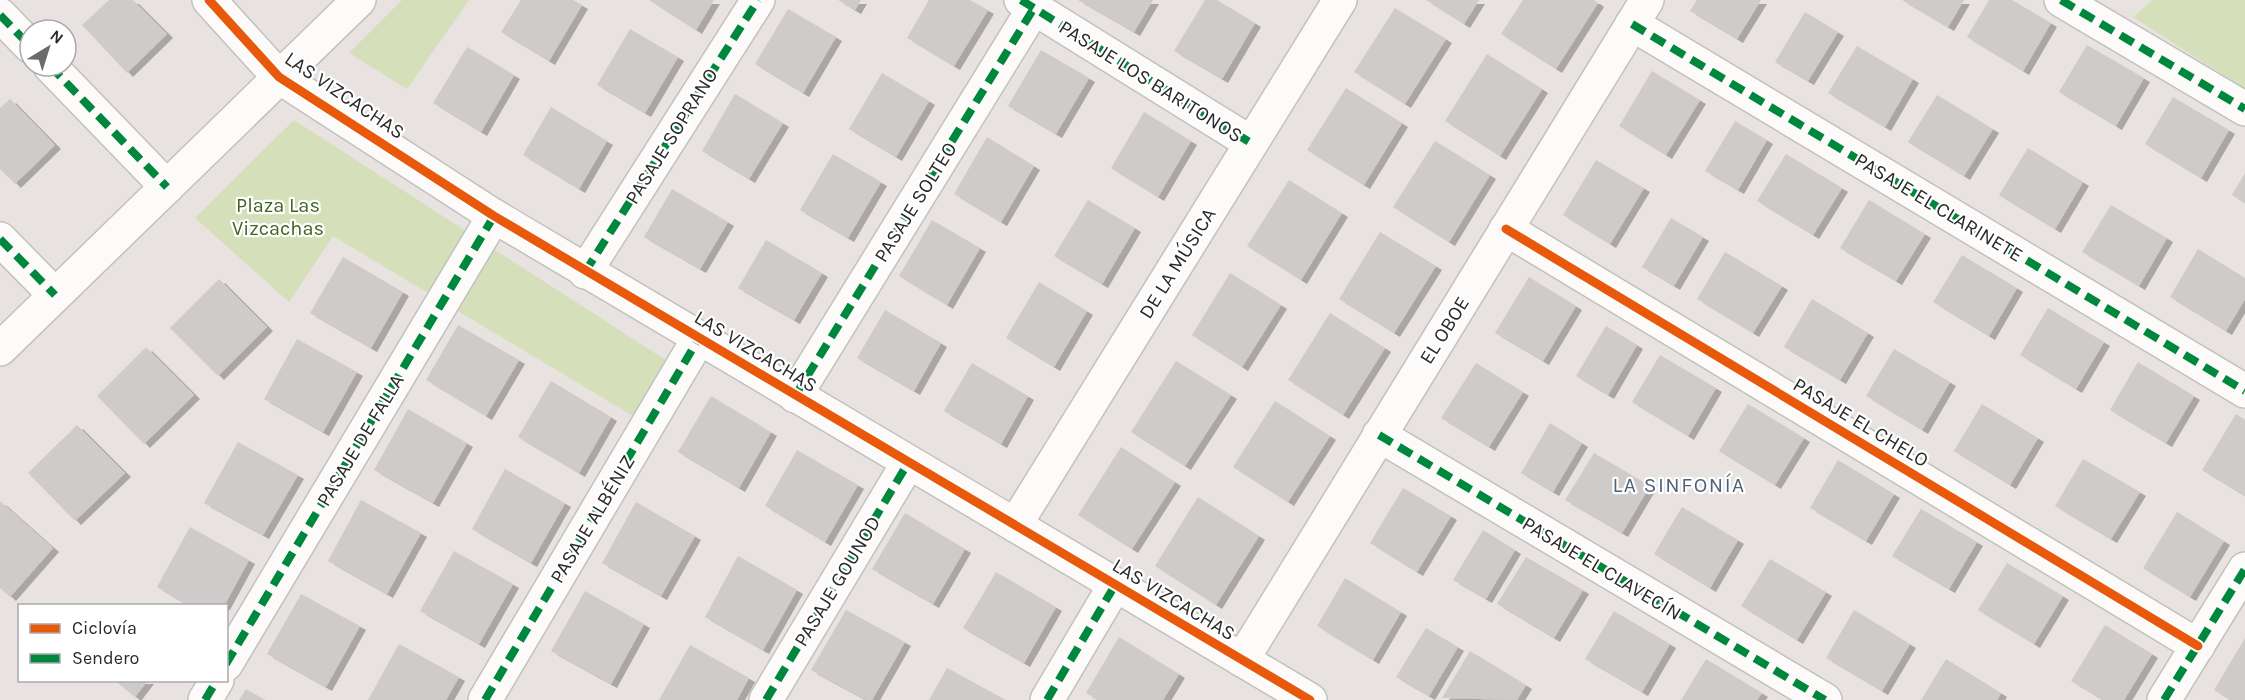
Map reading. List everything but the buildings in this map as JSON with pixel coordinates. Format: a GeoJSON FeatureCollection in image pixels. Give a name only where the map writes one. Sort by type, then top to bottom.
{"type":"FeatureCollection","features":[{"type":"Feature","properties":{"kind":"street","name":"LAS VIZCACHAS"},"geometry":{"type":"LineString","coordinates":[[209,0],[279,77],[494,216],[1310,700]]}},
{"type":"Feature","properties":{"kind":"street"},"geometry":{"type":"LineString","coordinates":[[0,349],[359,0]]}},
{"type":"Feature","properties":{"kind":"street","name":"PASAJE SOPRANO"},"geometry":{"type":"LineString","coordinates":[[585,272],[758,0]]}},
{"type":"Feature","properties":{"kind":"street","name":"DE LA MÚSICA"},"geometry":{"type":"LineString","coordinates":[[1015,525],[1340,0]]}},
{"type":"Feature","properties":{"kind":"street"},"geometry":{"type":"LineString","coordinates":[[2061,0],[2245,109]]}},
{"type":"Feature","properties":{"kind":"street","name":"PASAJE LOS BARITONOS"},"geometry":{"type":"LineString","coordinates":[[1028,4],[1251,143]]}},
{"type":"Feature","properties":{"kind":"street","name":"PASAJE SOLTEO"},"geometry":{"type":"LineString","coordinates":[[795,396],[1028,4]]}},
{"type":"Feature","properties":{"kind":"street","name":"EL OBOE"},"geometry":{"type":"LineString","coordinates":[[1242,660],[1639,12]]}},
{"type":"Feature","properties":{"kind":"street","name":"PASAJE EL CLARINETE"},"geometry":{"type":"LineString","coordinates":[[1639,12],[2245,391]]}},
{"type":"Feature","properties":{"kind":"street"},"geometry":{"type":"LineString","coordinates":[[0,15],[18,34]]}},
{"type":"Feature","properties":{"kind":"street"},"geometry":{"type":"LineString","coordinates":[[62,78],[167,187]]}},
{"type":"Feature","properties":{"kind":"street","name":"PASAJE DE FALLA"},"geometry":{"type":"LineString","coordinates":[[228,661],[494,216]]}},
{"type":"Feature","properties":{"kind":"street","name":"PASAJE EL CHELO"},"geometry":{"type":"LineString","coordinates":[[1506,229],[2198,646]]}},
{"type":"Feature","properties":{"kind":"street"},"geometry":{"type":"LineString","coordinates":[[0,239],[55,295]]}},
{"type":"Feature","properties":{"kind":"street","name":"PASAJE ALBÉNIZ"},"geometry":{"type":"LineString","coordinates":[[485,700],[699,338]]}},
{"type":"Feature","properties":{"kind":"street","name":"PASAJE EL CLAVECÍN"},"geometry":{"type":"LineString","coordinates":[[1379,435],[1825,700]]}},
{"type":"Feature","properties":{"kind":"street","name":"PASAJE GOUNOD"},"geometry":{"type":"LineString","coordinates":[[766,700],[908,463]]}},
{"type":"Feature","properties":{"kind":"street"},"geometry":{"type":"LineString","coordinates":[[2164,700],[2245,569]]}},
{"type":"Feature","properties":{"kind":"street"},"geometry":{"type":"LineString","coordinates":[[1047,700],[1115,585]]}},
{"type":"Feature","properties":{"kind":"street"},"geometry":{"type":"LineString","coordinates":[[205,700],[216,682]]}},
{"type":"Feature","properties":{"kind":"green space"},"geometry":{"type":"Polygon","coordinates":[[[402,0],[469,0],[407,89],[349,53],[402,0]]]}},
{"type":"Feature","properties":{"kind":"green space"},"geometry":{"type":"Polygon","coordinates":[[[2153,0],[2245,0],[2245,89],[2133,17],[2153,0]]]}},
{"type":"Feature","properties":{"kind":"green space","name":"Plaza Las Vizcachas"},"geometry":{"type":"Polygon","coordinates":[[[294,120],[672,364],[638,419],[333,236],[289,302],[195,218],[294,120]]]}},
{"type":"Feature","properties":{"kind":"marked path"},"geometry":{"type":"LineString","coordinates":[[585,272],[758,0]]}},
{"type":"Feature","properties":{"kind":"marked path"},"geometry":{"type":"LineString","coordinates":[[1021,0],[1251,143]]}},
{"type":"Feature","properties":{"kind":"marked path"},"geometry":{"type":"LineString","coordinates":[[2061,0],[2245,109]]}},
{"type":"Feature","properties":{"kind":"marked path"},"geometry":{"type":"LineString","coordinates":[[795,396],[1034,8]]}},
{"type":"Feature","properties":{"kind":"marked path"},"geometry":{"type":"LineString","coordinates":[[0,15],[18,34]]}},
{"type":"Feature","properties":{"kind":"marked path"},"geometry":{"type":"LineString","coordinates":[[1632,24],[2245,391]]}},
{"type":"Feature","properties":{"kind":"marked path"},"geometry":{"type":"LineString","coordinates":[[62,78],[167,187]]}},
{"type":"Feature","properties":{"kind":"marked path"},"geometry":{"type":"LineString","coordinates":[[228,661],[494,216]]}},
{"type":"Feature","properties":{"kind":"marked path"},"geometry":{"type":"LineString","coordinates":[[0,239],[55,295]]}},
{"type":"Feature","properties":{"kind":"marked path"},"geometry":{"type":"LineString","coordinates":[[485,700],[699,338]]}},
{"type":"Feature","properties":{"kind":"marked path"},"geometry":{"type":"LineString","coordinates":[[1379,435],[1825,700]]}},
{"type":"Feature","properties":{"kind":"marked path"},"geometry":{"type":"LineString","coordinates":[[766,700],[908,463]]}},
{"type":"Feature","properties":{"kind":"marked path"},"geometry":{"type":"LineString","coordinates":[[2164,700],[2245,569]]}},
{"type":"Feature","properties":{"kind":"marked path"},"geometry":{"type":"LineString","coordinates":[[1047,700],[1115,585]]}},
{"type":"Feature","properties":{"kind":"marked path"},"geometry":{"type":"LineString","coordinates":[[205,700],[216,682]]}},
{"type":"Feature","properties":{"kind":"cycle path"},"geometry":{"type":"LineString","coordinates":[[209,0],[279,77],[494,216],[1310,700]]}},
{"type":"Feature","properties":{"kind":"cycle path"},"geometry":{"type":"LineString","coordinates":[[1506,229],[2198,646]]}},
{"type":"Feature","properties":{"kind":"district","name":"LA SINFONÍA"},"geometry":{"type":"Point","coordinates":[1679,485]}}]}
